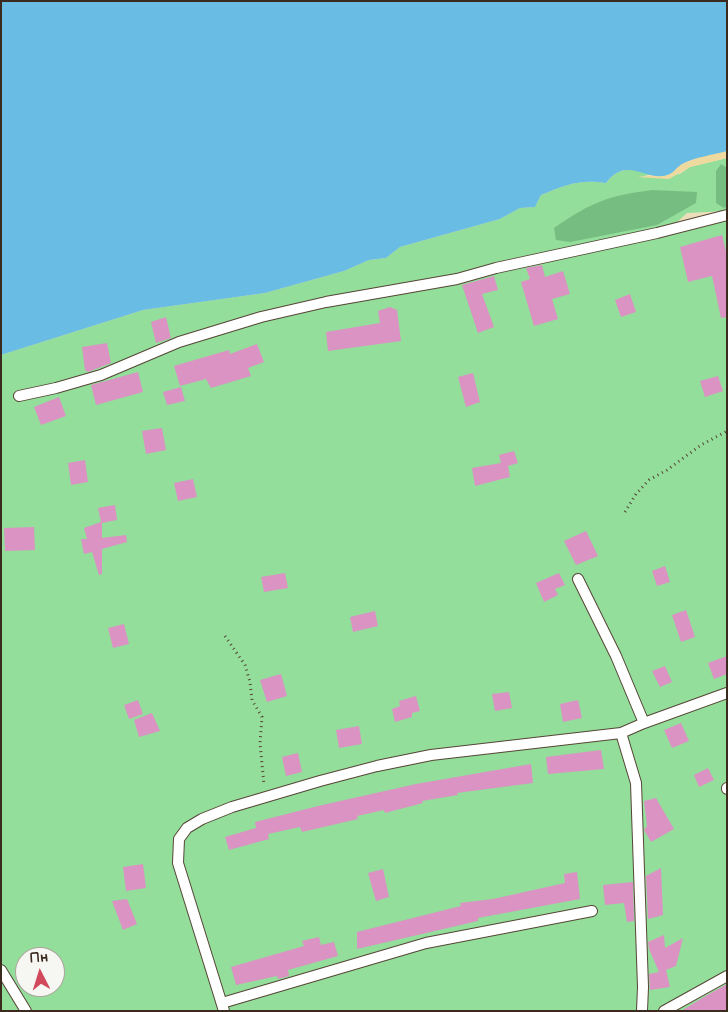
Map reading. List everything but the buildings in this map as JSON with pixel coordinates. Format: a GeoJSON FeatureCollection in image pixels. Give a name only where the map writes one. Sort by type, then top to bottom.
{"type":"FeatureCollection","features":[{"type":"Feature","properties":{"kind":"lane"},"geometry":{"type":"LineString","coordinates":[[19,396],[56,388],[101,374],[179,342],[261,317],[326,302],[457,279],[496,268],[657,233],[727,215]]}},
{"type":"Feature","properties":{"kind":"lane"},"geometry":{"type":"LineString","coordinates":[[578,579],[616,656],[644,723]]}},
{"type":"Feature","properties":{"kind":"lane"},"geometry":{"type":"LineString","coordinates":[[592,910],[426,943],[223,1007],[178,863],[179,839],[187,828],[202,819],[232,807],[367,768],[431,755],[621,733],[727,692]]}},
{"type":"Feature","properties":{"kind":"lane"},"geometry":{"type":"LineString","coordinates":[[621,733],[636,793],[643,987],[642,1011]]}},
{"type":"Feature","properties":{"kind":"lane"},"geometry":{"type":"LineString","coordinates":[[1,970],[26,1011]]}},
{"type":"Feature","properties":{"kind":"lane"},"geometry":{"type":"LineString","coordinates":[[664,1011],[727,976]]}},
{"type":"Feature","properties":{"kind":"path"},"geometry":{"type":"LineString","coordinates":[[625,512],[636,494],[649,480],[667,470],[701,445],[727,431]]}},
{"type":"Feature","properties":{"kind":"path"},"geometry":{"type":"LineString","coordinates":[[225,636],[245,665],[250,682],[252,700],[262,717],[260,742],[265,799]]}},
{"type":"Feature","properties":{"kind":"green space"},"geometry":{"type":"Polygon","coordinates":[[[727,158],[727,211],[687,213],[676,223],[727,219],[727,1011],[1,1011],[1,355],[143,310],[265,293],[344,271],[369,260],[386,258],[400,247],[500,219],[520,208],[535,207],[541,195],[580,182],[606,183],[616,173],[627,170],[652,174],[640,177],[680,174],[690,167],[727,158]]]}},
{"type":"Feature","properties":{"kind":"green space"},"geometry":{"type":"Polygon","coordinates":[[[721,164],[727,168],[727,206],[724,208],[716,203],[716,171],[721,164]]]}},
{"type":"Feature","properties":{"kind":"green space"},"geometry":{"type":"Polygon","coordinates":[[[652,190],[697,192],[696,203],[657,225],[570,242],[556,240],[554,228],[590,206],[611,198],[652,190]]]}},
{"type":"Feature","properties":{"kind":"sand"},"geometry":{"type":"Polygon","coordinates":[[[727,151],[727,158],[690,167],[669,179],[637,177],[670,174],[680,165],[703,156],[727,151]]]}},
{"type":"Feature","properties":{"kind":"water"},"geometry":{"type":"Polygon","coordinates":[[[1,1],[727,1],[727,151],[687,162],[670,174],[662,176],[653,176],[630,170],[614,175],[606,183],[580,182],[565,186],[541,195],[535,207],[520,208],[500,219],[400,247],[386,258],[369,260],[344,271],[265,293],[143,310],[1,355],[1,1]]]}}]}
